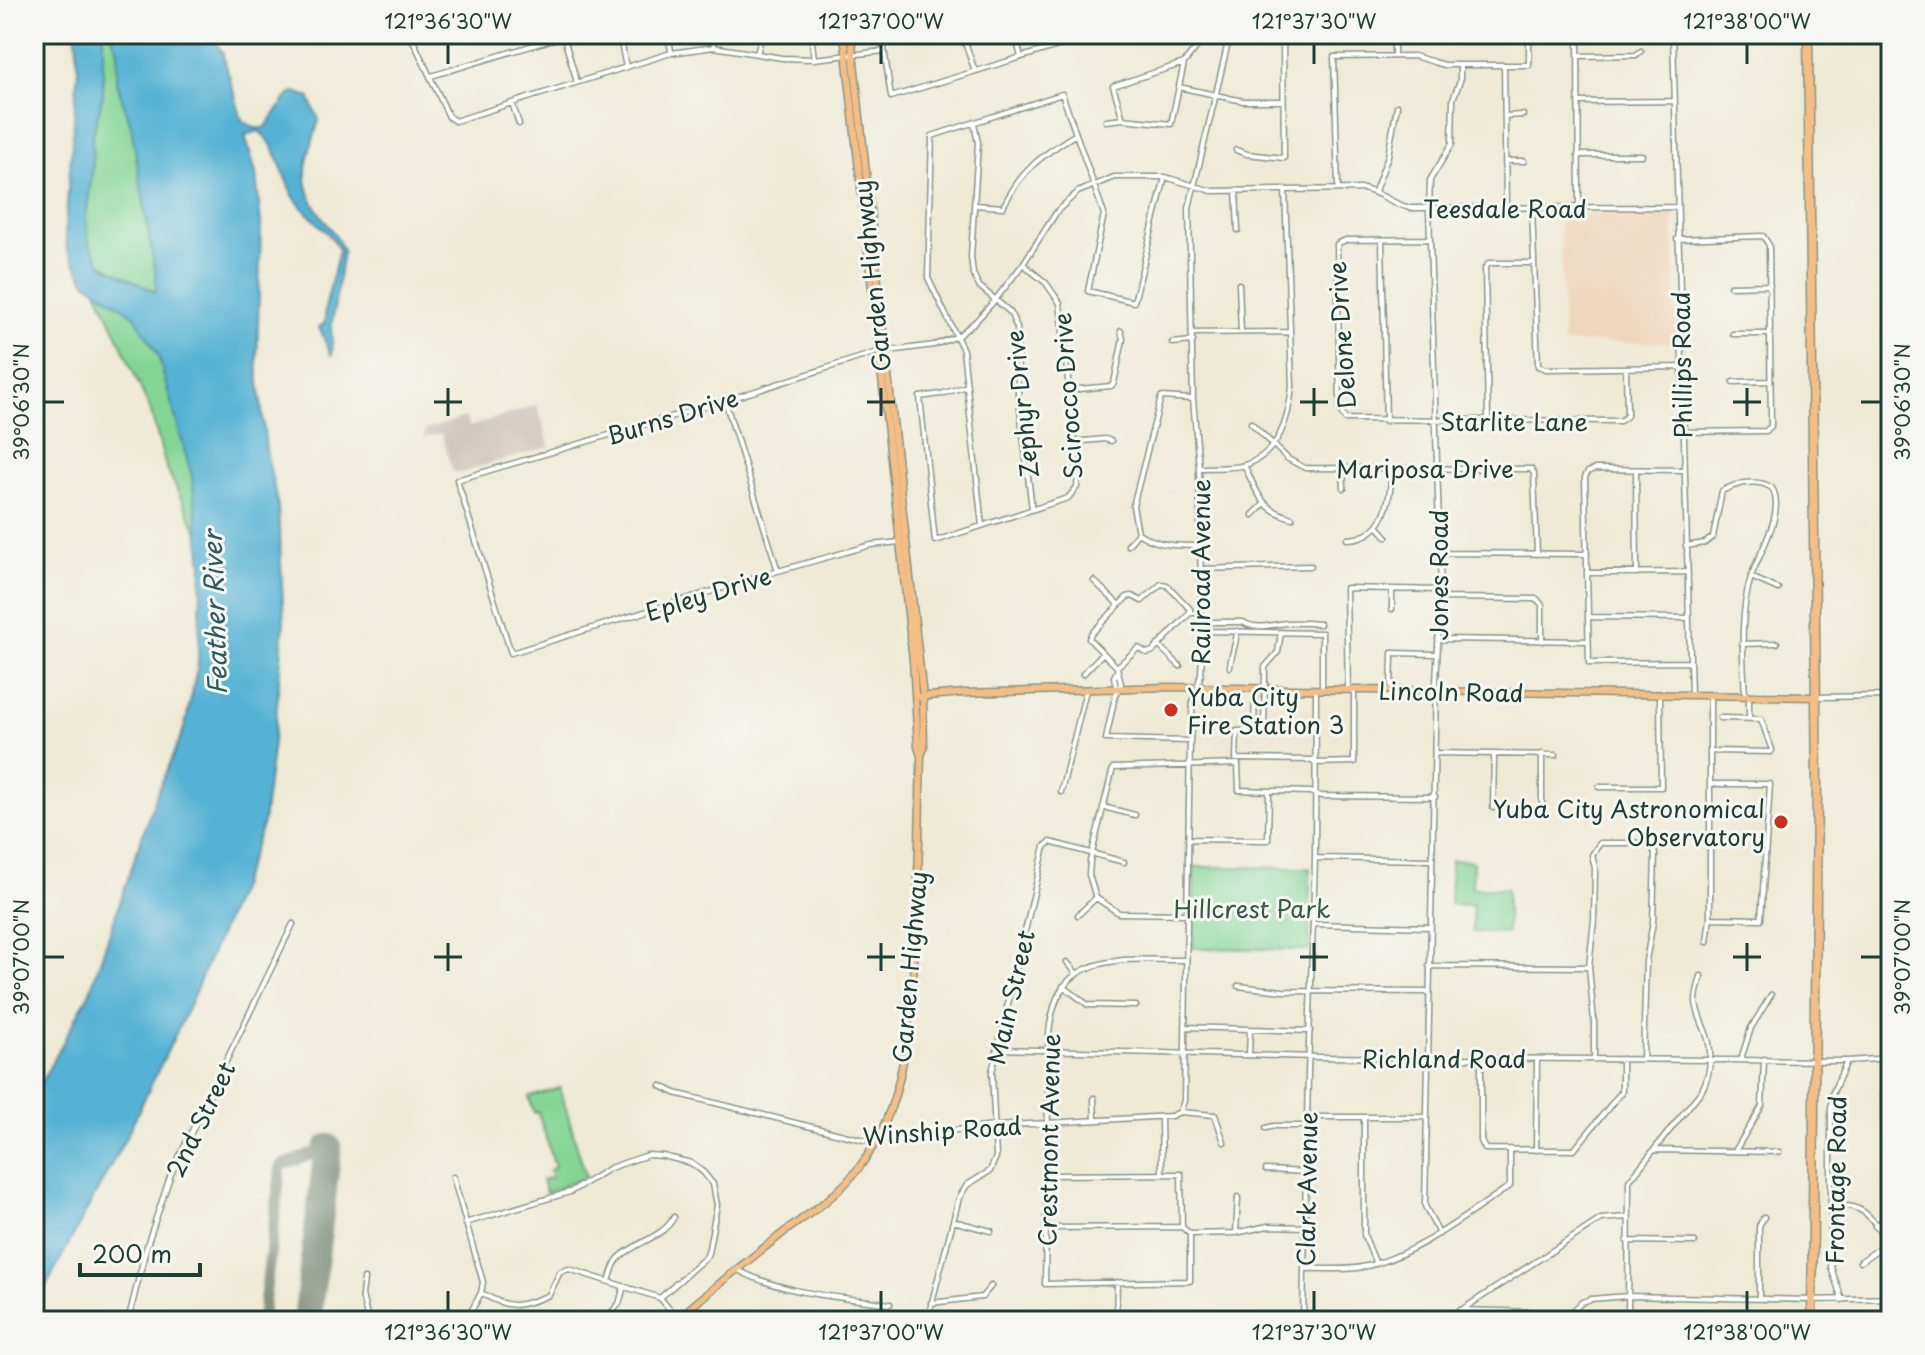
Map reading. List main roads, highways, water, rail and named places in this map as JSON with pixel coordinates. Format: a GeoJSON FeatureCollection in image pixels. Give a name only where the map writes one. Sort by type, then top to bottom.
{"type":"FeatureCollection","features":[{"type":"Feature","properties":{"kind":"highway"},"geometry":{"type":"LineString","coordinates":[[1808,34],[1816,697],[1812,1321]]}},
{"type":"Feature","properties":{"kind":"main road","name":"Garden Highway"},"geometry":{"type":"LineString","coordinates":[[844,34],[850,55]]}},
{"type":"Feature","properties":{"kind":"main road","name":"Garden Highway"},"geometry":{"type":"LineString","coordinates":[[677,1320],[736,1269],[834,1194],[859,1167],[878,1137],[896,1091],[907,1044],[917,901],[921,756],[924,748],[850,55],[851,34]]}},
{"type":"Feature","properties":{"kind":"main road","name":"Lincoln Road"},"geometry":{"type":"LineString","coordinates":[[919,697],[964,693],[1197,688],[1816,697]]}},
{"type":"Feature","properties":{"kind":"water","name":"Feather River"},"geometry":{"type":"Polygon","coordinates":[[[76,34],[103,34],[103,95],[92,138],[93,166],[86,217],[89,242],[101,264],[156,292],[131,126],[117,83],[118,51],[111,34],[211,34],[222,52],[242,120],[255,128],[265,128],[287,97],[295,92],[309,97],[319,120],[308,159],[306,181],[314,204],[343,251],[331,330],[331,355],[319,327],[325,323],[325,308],[339,250],[294,197],[272,145],[259,131],[245,135],[256,173],[261,224],[257,363],[266,450],[278,506],[284,622],[263,823],[240,887],[189,1006],[125,1139],[42,1294],[38,1321],[34,1321],[34,1096],[89,994],[154,801],[185,726],[198,664],[202,564],[192,477],[158,355],[135,316],[86,282],[67,250],[65,229],[78,68],[76,34]]]}},
{"type":"Feature","properties":{"kind":"place","name":"Yuba City Fire Station 3"},"geometry":{"type":"Point","coordinates":[1171,710]}},
{"type":"Feature","properties":{"kind":"place","name":"Yuba City Astronomical Observatory"},"geometry":{"type":"Point","coordinates":[1781,822]}},
{"type":"Feature","properties":{"kind":"park label","name":"Hillcrest Park"},"geometry":{"type":"Point","coordinates":[1252,908]}}]}
